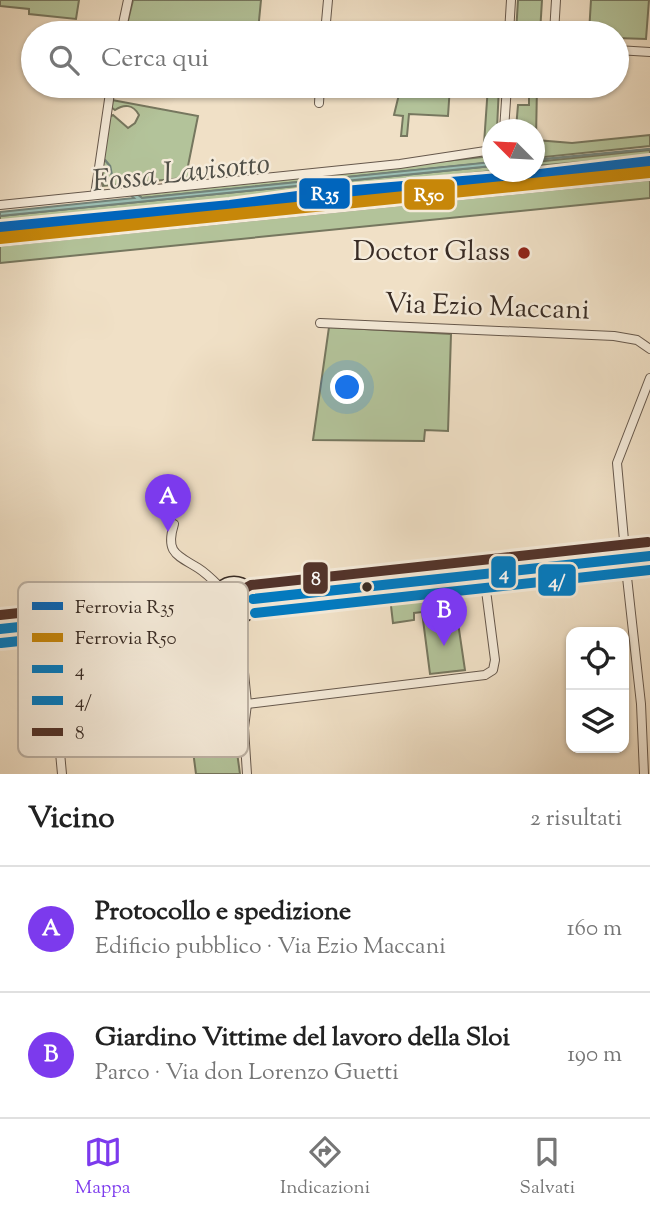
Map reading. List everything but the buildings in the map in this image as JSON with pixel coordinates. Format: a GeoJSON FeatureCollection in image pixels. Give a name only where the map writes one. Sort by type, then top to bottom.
{"type":"FeatureCollection","features":[{"type":"Feature","properties":{"kind":"street"},"geometry":{"type":"LineString","coordinates":[[124,21],[128,0]]}},
{"type":"Feature","properties":{"kind":"street"},"geometry":{"type":"LineString","coordinates":[[326,21],[328,0]]}},
{"type":"Feature","properties":{"kind":"street"},"geometry":{"type":"LineString","coordinates":[[509,21],[510,0]]}},
{"type":"Feature","properties":{"kind":"street"},"geometry":{"type":"LineString","coordinates":[[555,21],[556,0]]}},
{"type":"Feature","properties":{"kind":"street"},"geometry":{"type":"LineString","coordinates":[[629,51],[650,52]]}},
{"type":"Feature","properties":{"kind":"street"},"geometry":{"type":"LineString","coordinates":[[95,195],[109,98]]}},
{"type":"Feature","properties":{"kind":"street"},"geometry":{"type":"LineString","coordinates":[[319,98],[319,103]]}},
{"type":"Feature","properties":{"kind":"street"},"geometry":{"type":"LineString","coordinates":[[504,119],[505,98]]}},
{"type":"Feature","properties":{"kind":"street"},"geometry":{"type":"LineString","coordinates":[[0,205],[400,163],[482,151]]}},
{"type":"Feature","properties":{"kind":"street","name":"Via Ezio Maccani"},"geometry":{"type":"LineString","coordinates":[[320,323],[614,336],[637,340],[650,349]]}},
{"type":"Feature","properties":{"kind":"street"},"geometry":{"type":"LineString","coordinates":[[644,774],[641,704],[617,463],[650,377]]}},
{"type":"Feature","properties":{"kind":"street"},"geometry":{"type":"LineString","coordinates":[[174,524],[171,544],[174,553],[183,561],[201,569],[215,582]]}},
{"type":"Feature","properties":{"kind":"street"},"geometry":{"type":"LineString","coordinates":[[253,599],[484,575],[625,555],[650,556]]}},
{"type":"Feature","properties":{"kind":"street"},"geometry":{"type":"LineString","coordinates":[[248,705],[485,675],[493,670],[495,660],[484,575]]}},
{"type":"Feature","properties":{"kind":"street"},"geometry":{"type":"LineString","coordinates":[[248,588],[253,599],[248,615]]}},
{"type":"Feature","properties":{"kind":"street"},"geometry":{"type":"LineString","coordinates":[[0,629],[18,627]]}},
{"type":"Feature","properties":{"kind":"green space"},"geometry":{"type":"Polygon","coordinates":[[[0,0],[79,0],[76,19],[29,14],[29,9],[0,6],[0,0]]]}},
{"type":"Feature","properties":{"kind":"green space"},"geometry":{"type":"Polygon","coordinates":[[[133,0],[261,0],[259,21],[128,21],[133,0]]]}},
{"type":"Feature","properties":{"kind":"green space"},"geometry":{"type":"Polygon","coordinates":[[[518,0],[542,0],[541,21],[517,21],[518,0]]]}},
{"type":"Feature","properties":{"kind":"green space"},"geometry":{"type":"Polygon","coordinates":[[[591,0],[649,0],[646,39],[629,38],[629,21],[590,21],[591,0]]]}},
{"type":"Feature","properties":{"kind":"green space"},"geometry":{"type":"Polygon","coordinates":[[[398,98],[449,98],[448,116],[409,114],[407,136],[401,136],[403,116],[394,115],[398,98]]]}},
{"type":"Feature","properties":{"kind":"green space"},"geometry":{"type":"Polygon","coordinates":[[[487,98],[498,98],[497,119],[486,119],[487,98]]]}},
{"type":"Feature","properties":{"kind":"green space"},"geometry":{"type":"Polygon","coordinates":[[[529,98],[537,98],[536,119],[517,119],[518,105],[529,105],[529,98]]]}},
{"type":"Feature","properties":{"kind":"green space"},"geometry":{"type":"Polygon","coordinates":[[[112,100],[198,116],[187,171],[214,175],[103,186],[102,162],[109,117],[113,115],[128,128],[135,123],[139,115],[128,106],[115,110],[111,107],[112,100]]]}},
{"type":"Feature","properties":{"kind":"green space"},"geometry":{"type":"Polygon","coordinates":[[[650,135],[650,146],[545,157],[545,141],[572,143],[650,135]]]}},
{"type":"Feature","properties":{"kind":"green space"},"geometry":{"type":"Polygon","coordinates":[[[650,150],[650,156],[545,165],[545,161],[650,150]]]}},
{"type":"Feature","properties":{"kind":"green space"},"geometry":{"type":"Polygon","coordinates":[[[482,157],[482,163],[476,164],[142,198],[137,194],[482,157]]]}},
{"type":"Feature","properties":{"kind":"green space"},"geometry":{"type":"Polygon","coordinates":[[[482,167],[482,172],[0,223],[0,216],[482,167]]]}},
{"type":"Feature","properties":{"kind":"green space"},"geometry":{"type":"Polygon","coordinates":[[[650,180],[650,198],[0,263],[0,246],[650,180]]]}},
{"type":"Feature","properties":{"kind":"green space"},"geometry":{"type":"Polygon","coordinates":[[[183,213],[178,217],[0,235],[0,231],[183,213]]]}},
{"type":"Feature","properties":{"kind":"green space"},"geometry":{"type":"Polygon","coordinates":[[[329,327],[451,334],[448,431],[425,430],[424,441],[313,440],[329,327]]]}},
{"type":"Feature","properties":{"kind":"green space"},"geometry":{"type":"Polygon","coordinates":[[[453,589],[465,670],[430,674],[422,612],[414,613],[414,620],[393,623],[390,597],[453,589]]]}},
{"type":"Feature","properties":{"kind":"green space"},"geometry":{"type":"Polygon","coordinates":[[[194,757],[238,757],[240,774],[196,774],[194,757]]]}},
{"type":"Feature","properties":{"kind":"water"},"geometry":{"type":"Polygon","coordinates":[[[482,163],[482,167],[0,216],[0,212],[134,198],[129,194],[137,194],[142,198],[482,163]]]}},
{"type":"Feature","properties":{"kind":"waterway","name":"Fossa Lavisotto"},"geometry":{"type":"LineString","coordinates":[[545,159],[650,149]]}},
{"type":"Feature","properties":{"kind":"waterway"},"geometry":{"type":"LineString","coordinates":[[105,160],[110,166],[113,181]]}},
{"type":"Feature","properties":{"kind":"rail line","name":"R35"},"geometry":{"type":"LineString","coordinates":[[0,228],[650,162]]}},
{"type":"Feature","properties":{"kind":"rail line","name":"R50"},"geometry":{"type":"LineString","coordinates":[[0,238],[650,172]]}},
{"type":"Feature","properties":{"kind":"transit line","name":"8"},"geometry":{"type":"LineString","coordinates":[[248,587],[648,542]]}},
{"type":"Feature","properties":{"kind":"transit line","name":"4"},"geometry":{"type":"LineString","coordinates":[[253,599],[650,556]]}},
{"type":"Feature","properties":{"kind":"transit line","name":"4/"},"geometry":{"type":"LineString","coordinates":[[255,613],[650,570]]}},
{"type":"Feature","properties":{"kind":"transit line","name":"8"},"geometry":{"type":"LineString","coordinates":[[0,615],[18,613]]}},
{"type":"Feature","properties":{"kind":"transit line","name":"4"},"geometry":{"type":"LineString","coordinates":[[0,629],[18,627]]}},
{"type":"Feature","properties":{"kind":"transit line","name":"4/"},"geometry":{"type":"LineString","coordinates":[[1,643],[18,641]]}},
{"type":"Feature","properties":{"kind":"place","name":"Doctor Glass"},"geometry":{"type":"Point","coordinates":[524,253]}},
{"type":"Feature","properties":{"kind":"place","name":"Protocollo e spedizione"},"geometry":{"type":"Point","coordinates":[168,532]}},
{"type":"Feature","properties":{"kind":"place","name":"Giardino Vittime del lavoro della Sloi"},"geometry":{"type":"Point","coordinates":[444,646]}}]}
